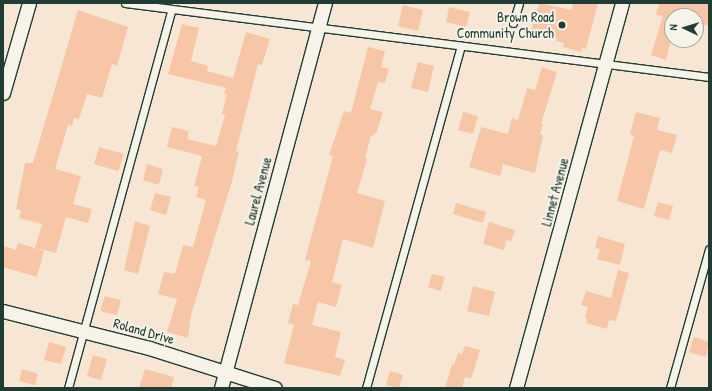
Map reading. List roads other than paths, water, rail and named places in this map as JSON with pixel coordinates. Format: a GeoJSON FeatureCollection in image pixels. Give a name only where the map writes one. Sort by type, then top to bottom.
{"type":"FeatureCollection","features":[{"type":"Feature","properties":{"kind":"street"},"geometry":{"type":"LineString","coordinates":[[3,93],[29,3]]}},
{"type":"Feature","properties":{"kind":"street","name":"Laurel Avenue"},"geometry":{"type":"LineString","coordinates":[[221,388],[325,3]]}},
{"type":"Feature","properties":{"kind":"street","name":"Linnet Avenue"},"geometry":{"type":"LineString","coordinates":[[516,388],[622,3]]}},
{"type":"Feature","properties":{"kind":"street","name":"Roland Drive"},"geometry":{"type":"LineString","coordinates":[[3,310],[149,348],[275,388]]}},
{"type":"Feature","properties":{"kind":"lane"},"geometry":{"type":"LineString","coordinates":[[125,3],[709,77]]}},
{"type":"Feature","properties":{"kind":"lane"},"geometry":{"type":"LineString","coordinates":[[513,23],[519,3]]}},
{"type":"Feature","properties":{"kind":"lane"},"geometry":{"type":"LineString","coordinates":[[68,388],[172,9]]}},
{"type":"Feature","properties":{"kind":"lane"},"geometry":{"type":"LineString","coordinates":[[366,388],[461,46]]}},
{"type":"Feature","properties":{"kind":"lane"},"geometry":{"type":"LineString","coordinates":[[670,388],[709,248]]}},
{"type":"Feature","properties":{"kind":"place","name":"Brown Road Community Church"},"geometry":{"type":"Point","coordinates":[562,25]}}]}
